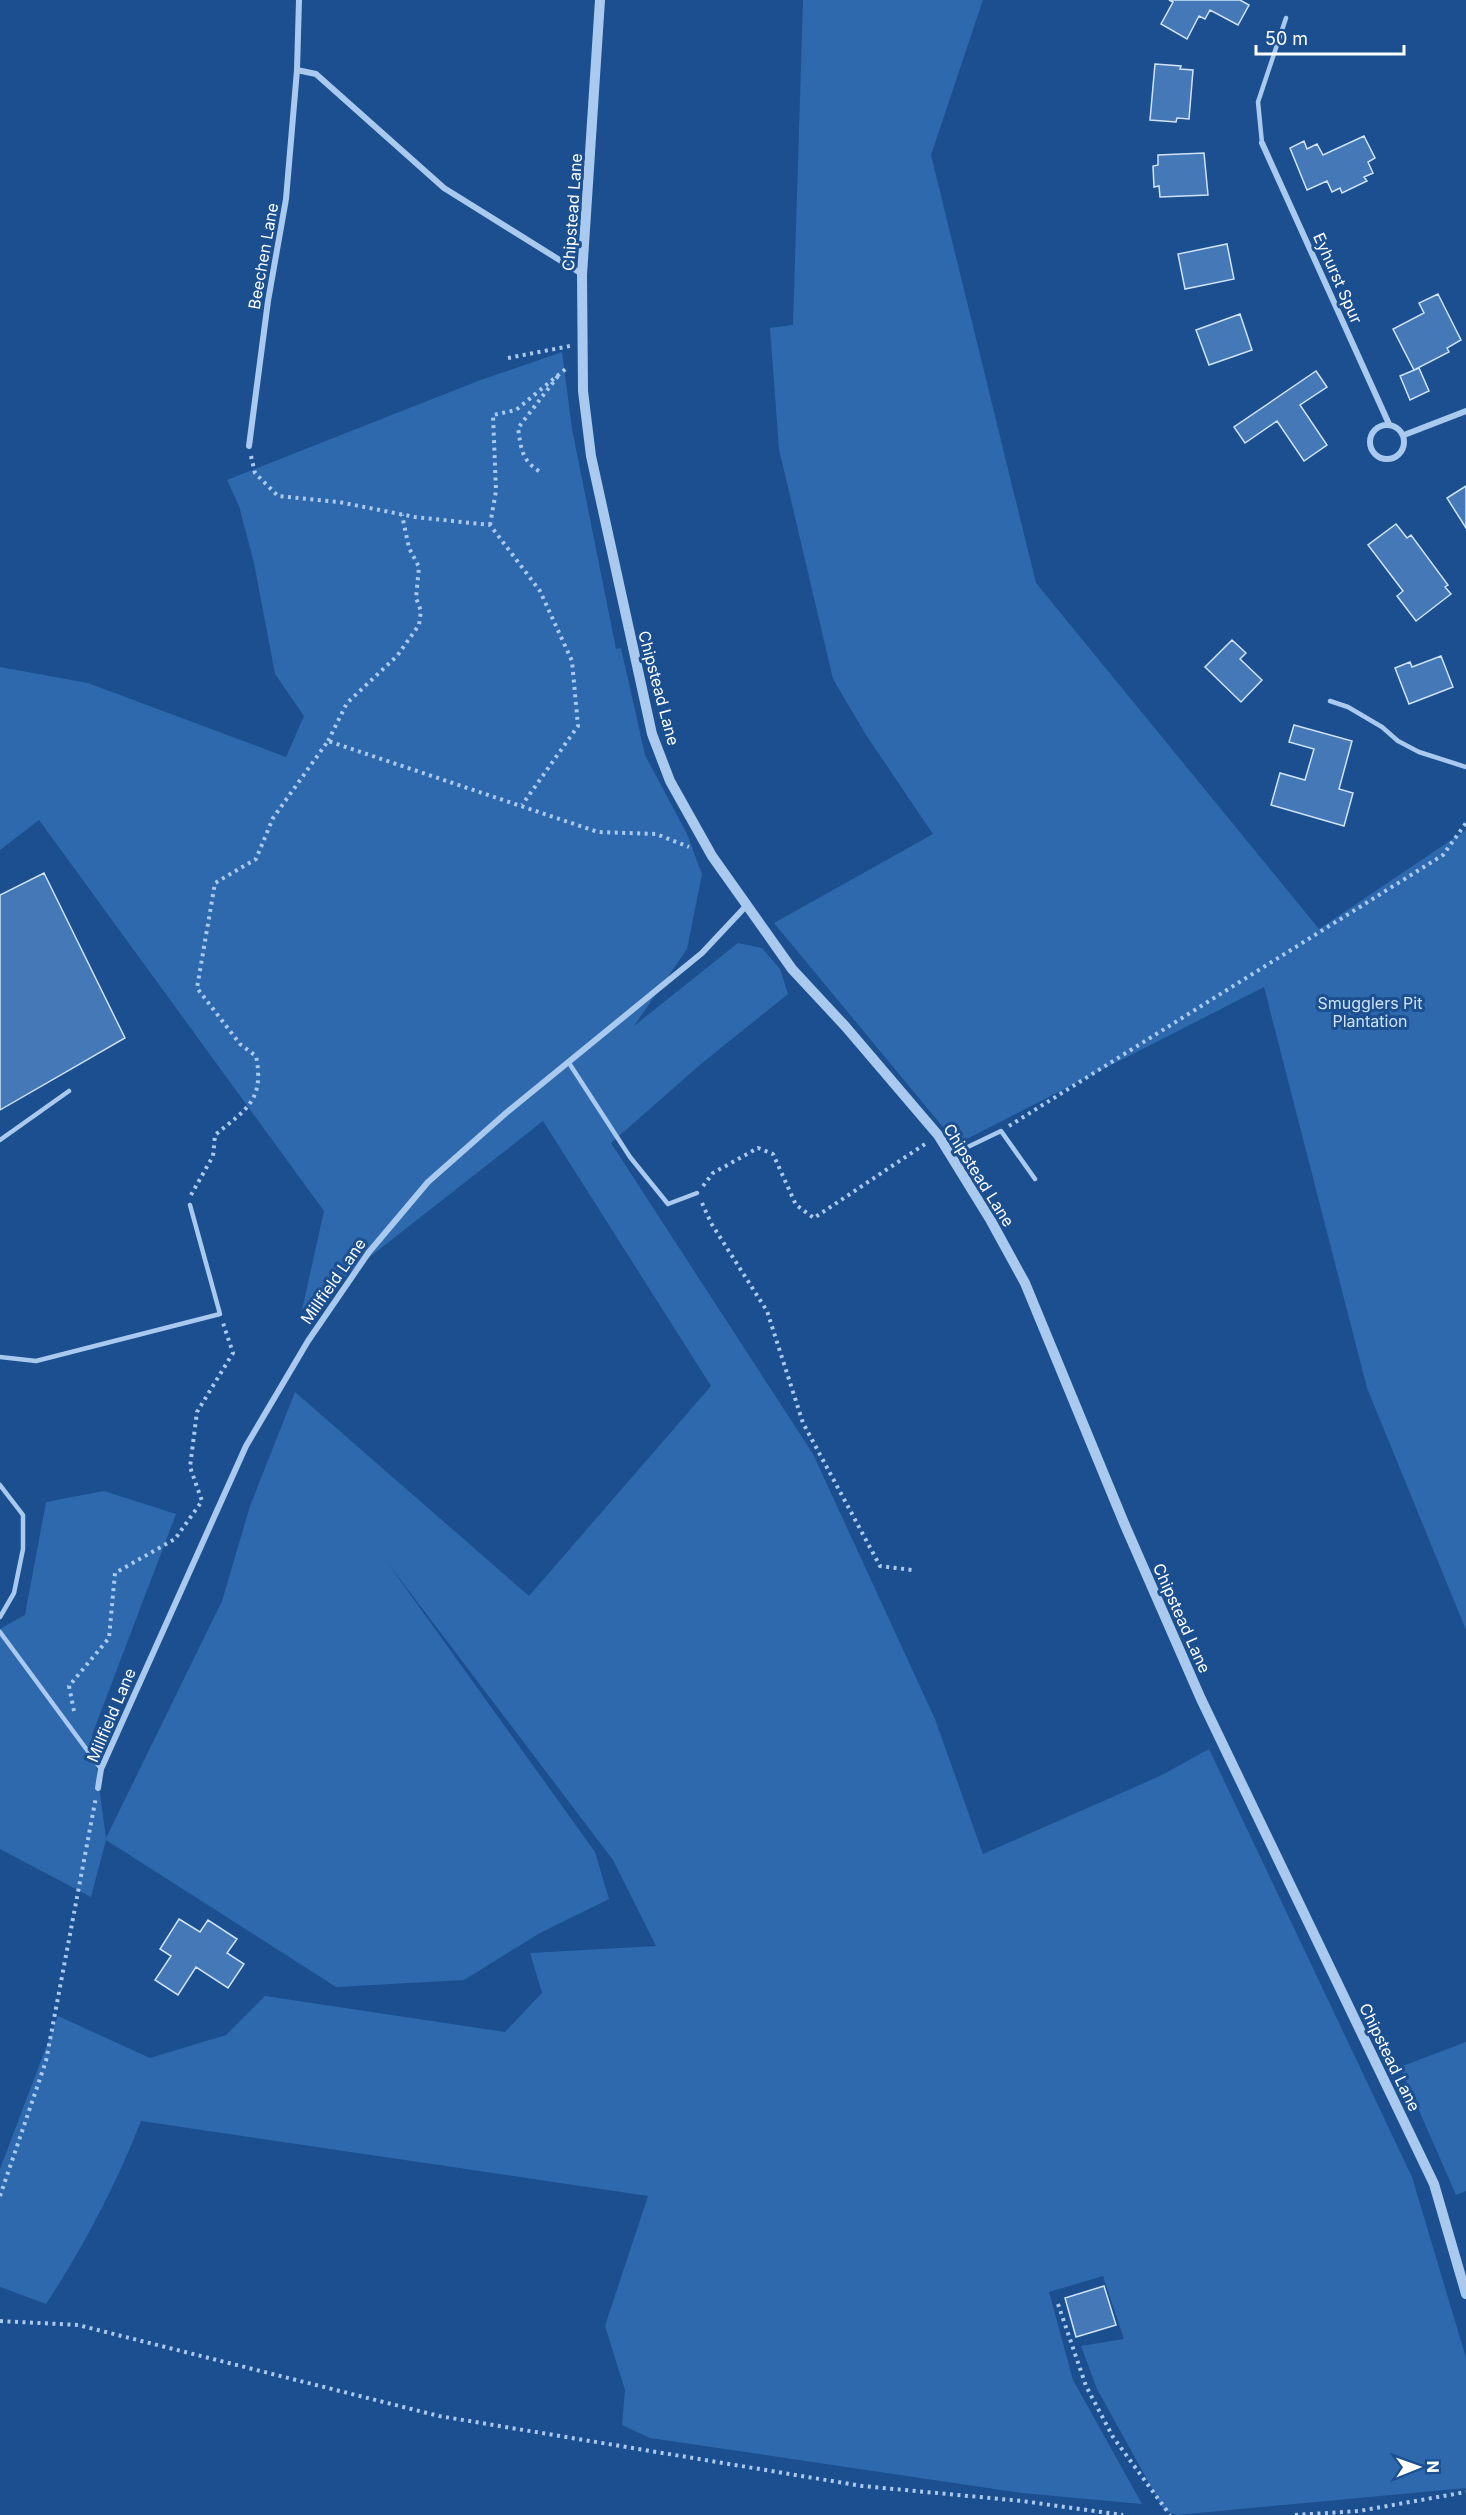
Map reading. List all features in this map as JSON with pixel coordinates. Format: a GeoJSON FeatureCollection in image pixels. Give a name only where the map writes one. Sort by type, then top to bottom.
{"type":"FeatureCollection","features":[{"type":"Feature","properties":{"kind":"street","name":"Beechen Lane"},"geometry":{"type":"LineString","coordinates":[[249,446],[268,301],[286,199],[297,70],[299,0]]}},
{"type":"Feature","properties":{"kind":"street","name":"Chipstead Lane"},"geometry":{"type":"LineString","coordinates":[[600,0],[582,275],[583,391],[591,456],[652,734],[670,780],[712,856],[792,969],[846,1026],[938,1135],[991,1221],[1024,1283],[1124,1523],[1201,1699],[1434,2184],[1466,2294]]}},
{"type":"Feature","properties":{"kind":"street"},"geometry":{"type":"LineString","coordinates":[[297,70],[316,74],[444,188],[582,275]]}},
{"type":"Feature","properties":{"kind":"street","name":"Eyhurst Spur"},"geometry":{"type":"LineString","coordinates":[[1262,143],[1389,424],[1398,428],[1404,435]]}},
{"type":"Feature","properties":{"kind":"street"},"geometry":{"type":"LineString","coordinates":[[1389,424],[1376,428],[1370,438],[1372,451],[1382,459],[1395,458],[1404,448],[1404,435],[1466,411]]}},
{"type":"Feature","properties":{"kind":"street","name":"Millfield Lane"},"geometry":{"type":"LineString","coordinates":[[98,1788],[101,1769],[246,1446],[308,1341],[369,1252],[428,1182],[506,1113],[702,953],[747,905]]}},
{"type":"Feature","properties":{"kind":"lane"},"geometry":{"type":"LineString","coordinates":[[1262,143],[1258,102],[1286,18]]}},
{"type":"Feature","properties":{"kind":"lane"},"geometry":{"type":"LineString","coordinates":[[1330,701],[1348,707],[1398,741],[1419,752],[1466,767]]}},
{"type":"Feature","properties":{"kind":"lane"},"geometry":{"type":"LineString","coordinates":[[569,1063],[630,1157],[668,1204],[697,1193]]}},
{"type":"Feature","properties":{"kind":"lane"},"geometry":{"type":"LineString","coordinates":[[0,1140],[69,1090]]}},
{"type":"Feature","properties":{"kind":"lane"},"geometry":{"type":"LineString","coordinates":[[951,1155],[1001,1131],[1035,1179]]}},
{"type":"Feature","properties":{"kind":"lane"},"geometry":{"type":"LineString","coordinates":[[0,1358],[36,1361],[220,1314],[190,1205]]}},
{"type":"Feature","properties":{"kind":"lane"},"geometry":{"type":"LineString","coordinates":[[0,1485],[23,1515],[23,1538],[14,1593],[0,1617]]}},
{"type":"Feature","properties":{"kind":"lane"},"geometry":{"type":"LineString","coordinates":[[0,1632],[101,1769]]}},
{"type":"Feature","properties":{"kind":"path"},"geometry":{"type":"LineString","coordinates":[[508,358],[582,344]]}},
{"type":"Feature","properties":{"kind":"path"},"geometry":{"type":"LineString","coordinates":[[490,525],[496,491],[493,415],[516,410],[564,368],[583,361]]}},
{"type":"Feature","properties":{"kind":"path"},"geometry":{"type":"LineString","coordinates":[[539,471],[528,464],[521,452],[518,428],[564,368]]}},
{"type":"Feature","properties":{"kind":"path"},"geometry":{"type":"LineString","coordinates":[[249,446],[255,473],[278,496],[339,502],[402,515],[490,525],[540,591],[572,661],[578,726],[521,805]]}},
{"type":"Feature","properties":{"kind":"path"},"geometry":{"type":"LineString","coordinates":[[190,1205],[191,1192],[213,1156],[215,1136],[252,1104],[259,1073],[256,1056],[240,1044],[197,988],[215,883],[256,860],[273,818],[328,741],[347,703],[398,656],[419,625],[421,611],[416,598],[419,567],[409,548],[402,515]]}},
{"type":"Feature","properties":{"kind":"path"},"geometry":{"type":"LineString","coordinates":[[328,741],[598,831],[656,834],[712,856]]}},
{"type":"Feature","properties":{"kind":"path"},"geometry":{"type":"LineString","coordinates":[[1001,1131],[1443,855],[1466,822]]}},
{"type":"Feature","properties":{"kind":"path"},"geometry":{"type":"LineString","coordinates":[[912,1570],[880,1566],[803,1424],[767,1311],[711,1223],[697,1193],[713,1173],[758,1148],[773,1154],[796,1205],[814,1218],[938,1135]]}},
{"type":"Feature","properties":{"kind":"path"},"geometry":{"type":"LineString","coordinates":[[79,1738],[69,1686],[109,1638],[115,1573],[175,1539],[202,1501],[190,1467],[197,1412],[233,1353],[220,1314]]}},
{"type":"Feature","properties":{"kind":"path"},"geometry":{"type":"LineString","coordinates":[[0,2196],[46,2061],[98,1788]]}},
{"type":"Feature","properties":{"kind":"path"},"geometry":{"type":"LineString","coordinates":[[1058,2304],[1086,2386],[1113,2437],[1170,2515]]}},
{"type":"Feature","properties":{"kind":"path"},"geometry":{"type":"LineString","coordinates":[[0,2321],[78,2325],[439,2416],[862,2486],[1022,2501],[1124,2515]]}},
{"type":"Feature","properties":{"kind":"path"},"geometry":{"type":"LineString","coordinates":[[1295,2515],[1359,2511],[1466,2492]]}},
{"type":"Feature","properties":{"kind":"green space","name":"Smugglers Pit Plantation"},"geometry":{"type":"Polygon","coordinates":[[[803,0],[983,0],[931,155],[1036,583],[1319,929],[1466,830],[1466,1630],[1367,1388],[1264,987],[957,1144],[774,923],[933,834],[866,735],[833,679],[779,449],[770,328],[793,325],[803,0]]]}},
{"type":"Feature","properties":{"kind":"green space"},"geometry":{"type":"Polygon","coordinates":[[[562,352],[572,429],[616,649],[621,648],[645,755],[687,834],[702,874],[687,949],[634,1026],[738,943],[762,948],[780,969],[788,994],[701,1064],[611,1143],[813,1454],[935,1719],[983,1854],[1160,1776],[1209,1749],[1412,2177],[1466,2358],[1466,2488],[1177,2515],[1164,2510],[1097,2389],[1081,2346],[1124,2339],[1103,2276],[1049,2292],[1073,2380],[1142,2504],[1022,2493],[650,2438],[622,2425],[625,2390],[605,2326],[648,2196],[141,2121],[98,2215],[46,2304],[0,2287],[0,2169],[58,2016],[150,2058],[226,2035],[265,1996],[505,2032],[542,1993],[530,1953],[656,1946],[613,1860],[387,1562],[595,1852],[609,1899],[540,1933],[464,1980],[336,1987],[106,1840],[91,1897],[0,1849],[0,1629],[25,1615],[46,1502],[104,1491],[176,1514],[92,1735],[106,1838],[222,1601],[250,1506],[295,1392],[529,1596],[711,1386],[543,1121],[302,1310],[324,1211],[39,820],[0,850],[0,667],[88,683],[286,757],[304,716],[275,674],[254,563],[239,506],[227,480],[478,381],[562,352]]]}},
{"type":"Feature","properties":{"kind":"green space"},"geometry":{"type":"Polygon","coordinates":[[[1466,2042],[1466,2191],[1456,2195],[1400,2067],[1466,2042]]]}},
{"type":"Feature","properties":{"kind":"building"},"geometry":{"type":"Polygon","coordinates":[[[1169,0],[1240,0],[1249,5],[1238,25],[1210,10],[1205,19],[1199,16],[1187,39],[1161,24],[1173,2],[1169,0]]]}},
{"type":"Feature","properties":{"kind":"building"},"geometry":{"type":"Polygon","coordinates":[[[1155,64],[1181,66],[1180,69],[1193,70],[1189,119],[1177,118],[1176,122],[1150,120],[1155,64]]]}},
{"type":"Feature","properties":{"kind":"building"},"geometry":{"type":"Polygon","coordinates":[[[1364,136],[1375,158],[1368,162],[1373,173],[1364,177],[1367,181],[1342,193],[1340,188],[1332,192],[1327,181],[1307,190],[1290,148],[1304,141],[1307,149],[1317,144],[1323,155],[1364,136]]]}},
{"type":"Feature","properties":{"kind":"building"},"geometry":{"type":"Polygon","coordinates":[[[1204,153],[1208,195],[1160,197],[1159,186],[1154,187],[1153,166],[1158,165],[1158,155],[1204,153]]]}},
{"type":"Feature","properties":{"kind":"building"},"geometry":{"type":"Polygon","coordinates":[[[1227,244],[1234,279],[1185,289],[1178,254],[1227,244]]]}},
{"type":"Feature","properties":{"kind":"building"},"geometry":{"type":"Polygon","coordinates":[[[1438,294],[1461,340],[1447,348],[1449,352],[1414,370],[1393,329],[1424,313],[1419,303],[1438,294]]]}},
{"type":"Feature","properties":{"kind":"building"},"geometry":{"type":"Polygon","coordinates":[[[1240,314],[1252,350],[1209,365],[1196,330],[1240,314]]]}},
{"type":"Feature","properties":{"kind":"building"},"geometry":{"type":"Polygon","coordinates":[[[1419,368],[1429,391],[1410,400],[1400,376],[1419,368]]]}},
{"type":"Feature","properties":{"kind":"building"},"geometry":{"type":"Polygon","coordinates":[[[1316,371],[1327,387],[1300,405],[1327,445],[1304,461],[1277,421],[1245,443],[1234,427],[1316,371]]]}},
{"type":"Feature","properties":{"kind":"building"},"geometry":{"type":"Polygon","coordinates":[[[1466,486],[1466,528],[1447,498],[1466,486]]]}},
{"type":"Feature","properties":{"kind":"building"},"geometry":{"type":"Polygon","coordinates":[[[1396,524],[1407,538],[1411,535],[1448,585],[1445,587],[1451,594],[1416,621],[1397,596],[1403,591],[1368,545],[1396,524]]]}},
{"type":"Feature","properties":{"kind":"building"},"geometry":{"type":"Polygon","coordinates":[[[1232,640],[1246,653],[1240,659],[1262,680],[1241,702],[1205,667],[1232,640]]]}},
{"type":"Feature","properties":{"kind":"building"},"geometry":{"type":"Polygon","coordinates":[[[1441,656],[1453,687],[1409,704],[1395,668],[1410,662],[1412,667],[1441,656]]]}},
{"type":"Feature","properties":{"kind":"building"},"geometry":{"type":"Polygon","coordinates":[[[1294,725],[1352,741],[1339,789],[1353,793],[1344,826],[1271,805],[1280,773],[1305,780],[1314,749],[1289,742],[1294,725]]]}},
{"type":"Feature","properties":{"kind":"building"},"geometry":{"type":"Polygon","coordinates":[[[44,873],[125,1038],[0,1110],[0,895],[44,873]]]}},
{"type":"Feature","properties":{"kind":"building"},"geometry":{"type":"Polygon","coordinates":[[[179,1919],[200,1932],[208,1920],[237,1939],[227,1953],[244,1964],[228,1988],[196,1967],[178,1995],[155,1980],[171,1956],[160,1949],[179,1919]]]}},
{"type":"Feature","properties":{"kind":"building"},"geometry":{"type":"Polygon","coordinates":[[[1104,2286],[1116,2325],[1076,2337],[1065,2298],[1104,2286]]]}}]}
